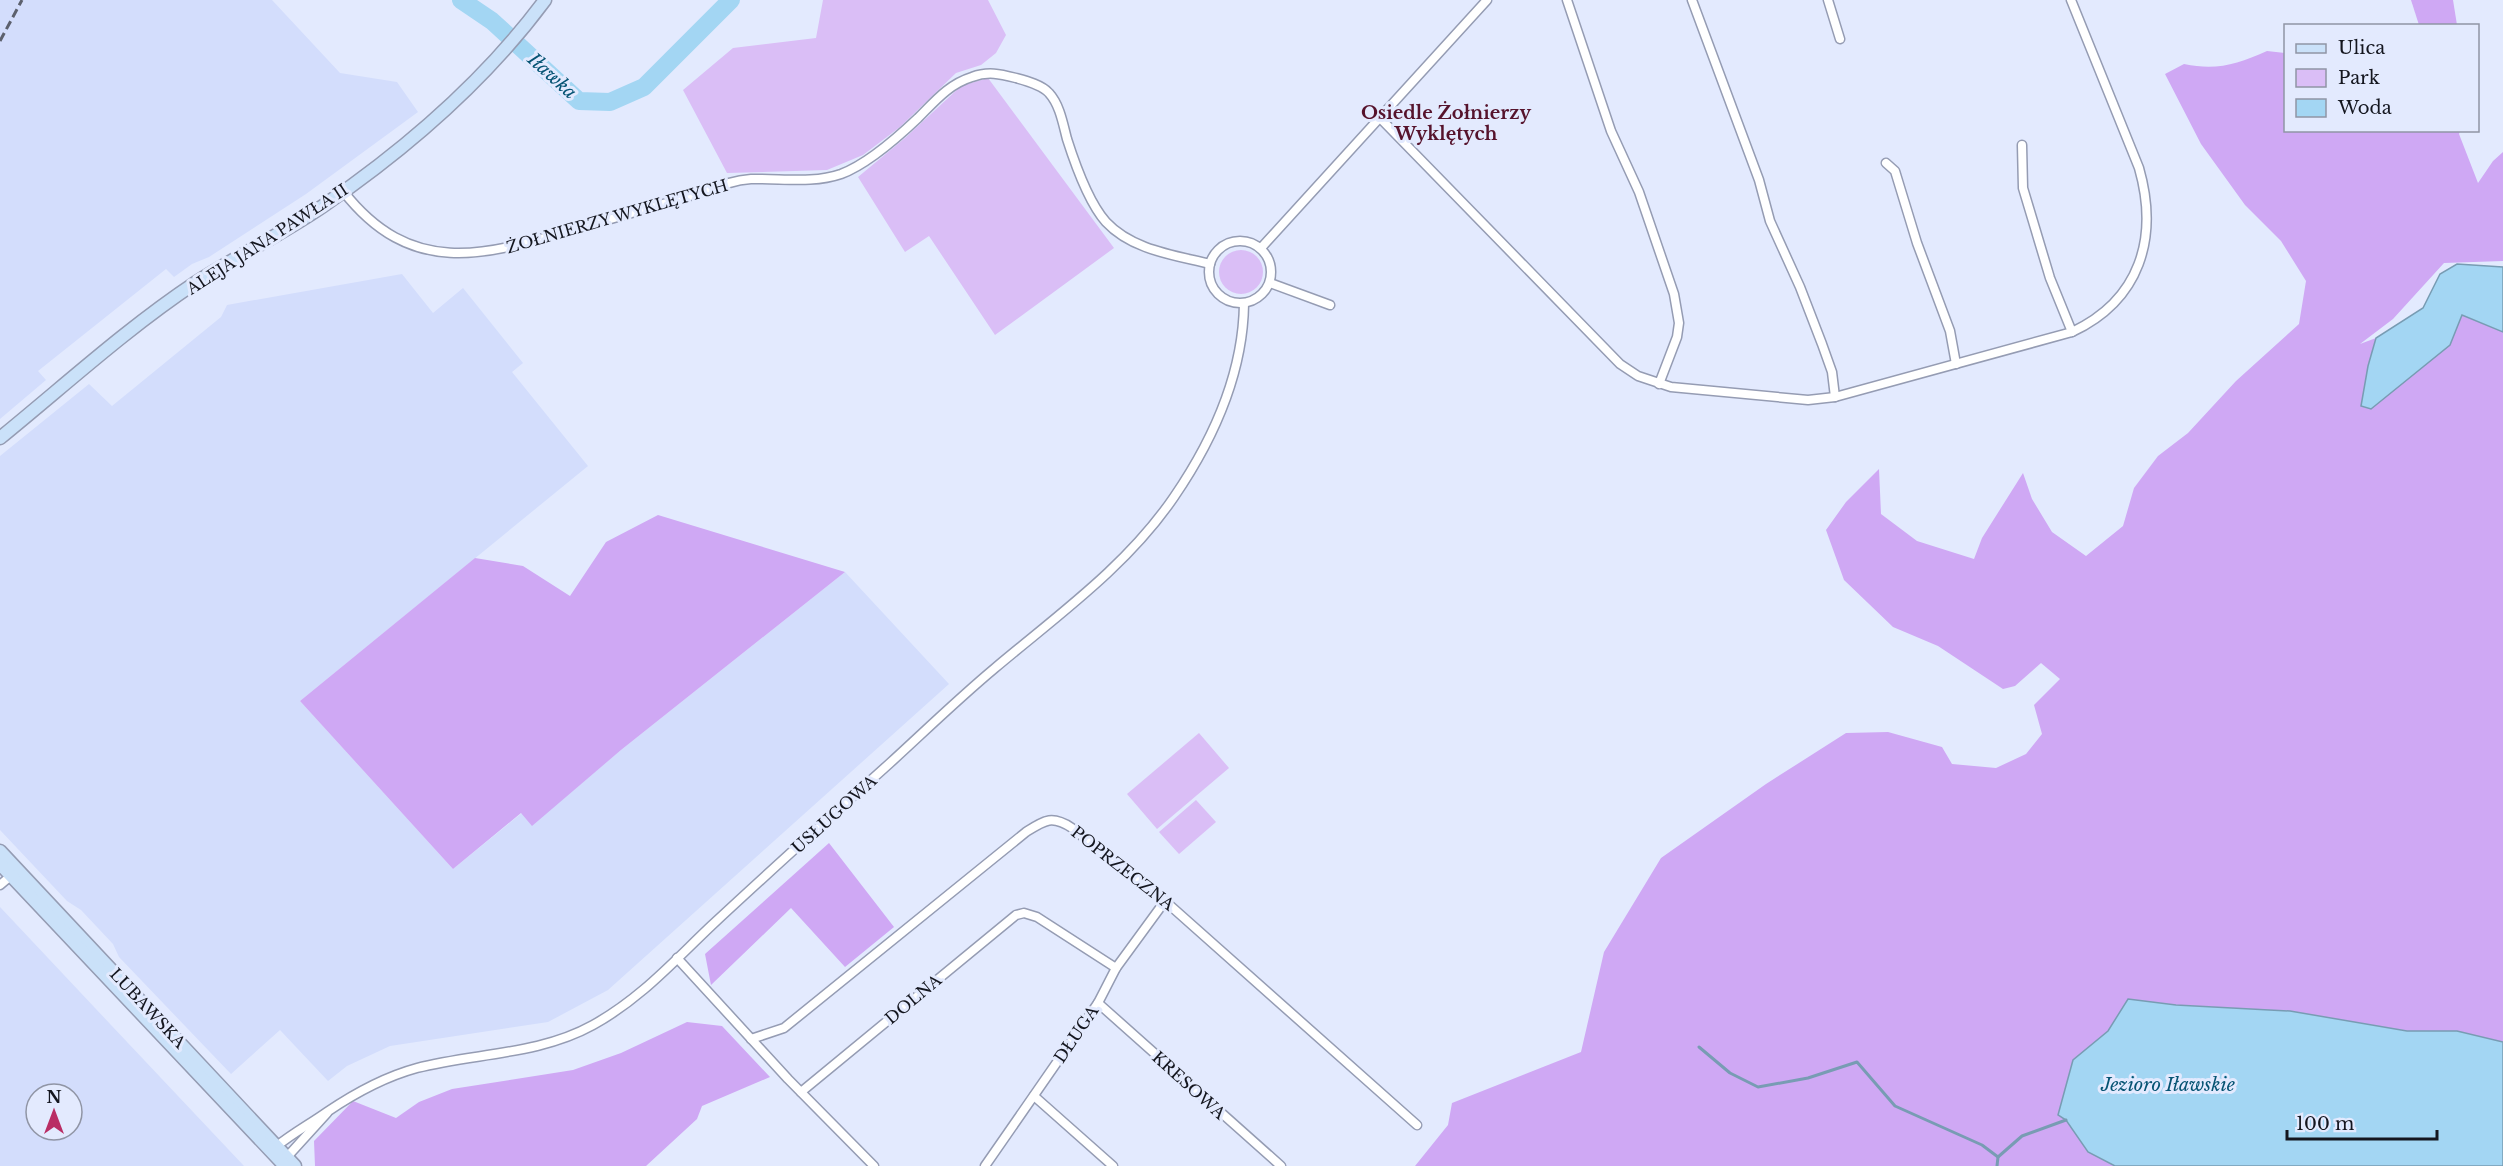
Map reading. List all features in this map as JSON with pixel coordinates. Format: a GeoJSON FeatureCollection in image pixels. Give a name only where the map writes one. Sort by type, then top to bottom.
{"type":"FeatureCollection","features":[{"type":"Feature","properties":{"kind":"main road","name":"ALEJA JANA PAWŁA II"},"geometry":{"type":"LineString","coordinates":[[0,438],[163,306],[196,283],[322,206],[389,157],[486,70],[545,0]]}},
{"type":"Feature","properties":{"kind":"main road","name":"LUBAWSKA"},"geometry":{"type":"LineString","coordinates":[[0,850],[14,872],[284,1159]]}},
{"type":"Feature","properties":{"kind":"main road","name":"LUBAWSKA"},"geometry":{"type":"LineString","coordinates":[[0,864],[14,872]]}},
{"type":"Feature","properties":{"kind":"street"},"geometry":{"type":"LineString","coordinates":[[1261,248],[1487,0]]}},
{"type":"Feature","properties":{"kind":"street"},"geometry":{"type":"LineString","coordinates":[[1567,0],[1611,130],[1638,192],[1674,294],[1679,323],[1677,337],[1659,384]]}},
{"type":"Feature","properties":{"kind":"street"},"geometry":{"type":"LineString","coordinates":[[1692,0],[1759,180],[1770,221],[1800,287],[1822,344],[1832,372],[1835,397]]}},
{"type":"Feature","properties":{"kind":"street"},"geometry":{"type":"LineString","coordinates":[[1828,0],[1840,39]]}},
{"type":"Feature","properties":{"kind":"street"},"geometry":{"type":"LineString","coordinates":[[1380,118],[1620,364],[1638,376],[1659,384],[1688,389],[1808,400],[1835,397],[2072,332],[2099,317],[2115,302],[2126,287],[2142,258],[2147,233],[2146,193],[2139,168],[2071,0]]}},
{"type":"Feature","properties":{"kind":"street","name":"ŻOŁNIERZY WYKLĘTYCH"},"geometry":{"type":"LineString","coordinates":[[343,191],[367,219],[401,239],[423,248],[462,254],[503,250],[707,191],[730,182],[750,179],[801,180],[840,174],[855,168],[902,134],[949,87],[988,72],[1023,80],[1048,91],[1056,104],[1070,149],[1094,205],[1117,233],[1148,248],[1210,264]]}},
{"type":"Feature","properties":{"kind":"street"},"geometry":{"type":"LineString","coordinates":[[2022,146],[2023,188],[2050,278],[2072,332]]}},
{"type":"Feature","properties":{"kind":"street"},"geometry":{"type":"LineString","coordinates":[[1886,163],[1895,171],[1917,243],[1950,331],[1956,364]]}},
{"type":"Feature","properties":{"kind":"street"},"geometry":{"type":"LineString","coordinates":[[1242,240],[1261,248],[1268,256],[1272,270],[1270,283],[1260,298],[1244,304],[1231,303],[1217,295],[1210,282],[1210,264],[1215,252],[1227,243],[1242,240]]}},
{"type":"Feature","properties":{"kind":"street"},"geometry":{"type":"LineString","coordinates":[[1270,283],[1330,305]]}},
{"type":"Feature","properties":{"kind":"street","name":"USŁUGOWA"},"geometry":{"type":"LineString","coordinates":[[284,1159],[296,1131],[371,1085],[415,1068],[531,1047],[560,1039],[589,1027],[645,991],[677,958],[992,671],[1124,558],[1175,496],[1210,438],[1240,355],[1244,329],[1244,304]]}},
{"type":"Feature","properties":{"kind":"street","name":"POPRZECZNA"},"geometry":{"type":"LineString","coordinates":[[751,1039],[784,1028],[1043,821],[1061,821],[1165,901],[1417,1125]]}},
{"type":"Feature","properties":{"kind":"street"},"geometry":{"type":"LineString","coordinates":[[0,885],[14,872]]}},
{"type":"Feature","properties":{"kind":"street","name":"DŁUGA"},"geometry":{"type":"LineString","coordinates":[[985,1166],[1098,1003],[1116,968],[1165,901]]}},
{"type":"Feature","properties":{"kind":"street","name":"DOLNA"},"geometry":{"type":"LineString","coordinates":[[801,1092],[1016,915],[1024,913],[1037,917],[1116,968]]}},
{"type":"Feature","properties":{"kind":"street"},"geometry":{"type":"LineString","coordinates":[[677,958],[801,1092],[874,1166]]}},
{"type":"Feature","properties":{"kind":"street","name":"KRESOWA"},"geometry":{"type":"LineString","coordinates":[[1098,1003],[1278,1165]]}},
{"type":"Feature","properties":{"kind":"street"},"geometry":{"type":"LineString","coordinates":[[1034,1096],[1113,1166]]}},
{"type":"Feature","properties":{"kind":"street","name":"USŁUGOWA"},"geometry":{"type":"LineString","coordinates":[[284,1159],[327,1113]]}},
{"type":"Feature","properties":{"kind":"shaded area"},"geometry":{"type":"Polygon","coordinates":[[[0,0],[272,0],[340,73],[397,82],[418,112],[306,194],[209,257],[192,264],[174,277],[166,269],[38,371],[46,380],[0,419],[0,0]]]}},
{"type":"Feature","properties":{"kind":"shaded area"},"geometry":{"type":"Polygon","coordinates":[[[2411,0],[2453,0],[2457,24],[2419,24],[2411,0]]]}},
{"type":"Feature","properties":{"kind":"shaded area"},"geometry":{"type":"Polygon","coordinates":[[[2267,51],[2284,53],[2284,132],[2460,132],[2478,183],[2493,161],[2503,152],[2503,261],[2444,263],[2393,319],[2360,344],[2376,338],[2361,406],[2371,409],[2462,315],[2503,332],[2503,1042],[2457,1031],[2407,1031],[2290,1011],[2176,1005],[2128,999],[2108,1031],[2073,1060],[2066,1120],[2088,1152],[2115,1166],[1415,1166],[1448,1125],[1452,1103],[1581,1052],[1604,952],[1661,858],[1766,784],[1846,733],[1888,732],[1942,747],[1952,764],[1996,768],[2026,754],[2042,734],[2034,705],[2060,679],[2041,663],[2015,686],[2003,689],[1938,646],[1893,627],[1844,580],[1826,530],[1846,502],[1879,469],[1881,514],[1917,541],[1974,559],[1982,538],[2023,473],[2032,499],[2052,532],[2086,556],[2123,526],[2134,488],[2158,456],[2188,433],[2236,381],[2299,324],[2306,281],[2281,241],[2245,205],[2201,144],[2165,74],[2184,64],[2207,67],[2246,60],[2267,51]]]}},
{"type":"Feature","properties":{"kind":"shaded area"},"geometry":{"type":"Polygon","coordinates":[[[402,274],[433,313],[463,288],[523,363],[512,372],[588,466],[300,701],[453,869],[522,813],[532,825],[621,750],[845,572],[949,684],[608,990],[548,1022],[390,1046],[347,1066],[328,1081],[280,1030],[231,1074],[119,957],[113,944],[81,910],[67,901],[0,830],[0,456],[89,384],[112,406],[221,317],[227,305],[402,274]]]}},
{"type":"Feature","properties":{"kind":"shaded area"},"geometry":{"type":"Polygon","coordinates":[[[658,515],[845,572],[621,750],[532,826],[521,813],[453,869],[300,701],[475,558],[523,566],[570,596],[606,542],[658,515]]]}},
{"type":"Feature","properties":{"kind":"shaded area"},"geometry":{"type":"Polygon","coordinates":[[[829,843],[894,927],[845,967],[791,908],[711,985],[705,954],[829,843]]]}},
{"type":"Feature","properties":{"kind":"shaded area"},"geometry":{"type":"Polygon","coordinates":[[[0,907],[244,1166],[0,1166],[0,907]]]}},
{"type":"Feature","properties":{"kind":"shaded area"},"geometry":{"type":"Polygon","coordinates":[[[687,1022],[722,1026],[770,1077],[702,1106],[697,1119],[646,1166],[315,1166],[314,1141],[353,1101],[396,1118],[419,1102],[452,1089],[573,1070],[621,1053],[687,1022]]]}},
{"type":"Feature","properties":{"kind":"green space"},"geometry":{"type":"Polygon","coordinates":[[[823,0],[988,0],[1006,35],[996,53],[981,65],[956,73],[900,127],[863,155],[827,170],[727,173],[683,90],[733,48],[816,38],[823,0]]]}},
{"type":"Feature","properties":{"kind":"green space"},"geometry":{"type":"Polygon","coordinates":[[[988,78],[1114,248],[995,335],[929,236],[905,252],[858,177],[905,138],[961,86],[988,78]]]}},
{"type":"Feature","properties":{"kind":"green space"},"geometry":{"type":"Polygon","coordinates":[[[1241,250],[1250,251],[1257,256],[1262,263],[1262,281],[1257,288],[1250,293],[1241,294],[1232,293],[1225,288],[1220,281],[1219,272],[1220,263],[1225,256],[1232,251],[1241,250]]]}},
{"type":"Feature","properties":{"kind":"green space"},"geometry":{"type":"Polygon","coordinates":[[[1199,733],[1229,768],[1157,829],[1127,794],[1199,733]]]}},
{"type":"Feature","properties":{"kind":"green space"},"geometry":{"type":"Polygon","coordinates":[[[1196,800],[1216,822],[1179,854],[1159,832],[1196,800]]]}},
{"type":"Feature","properties":{"kind":"water"},"geometry":{"type":"Polygon","coordinates":[[[2457,264],[2503,267],[2503,332],[2462,315],[2450,345],[2371,409],[2361,406],[2376,338],[2423,308],[2440,274],[2457,264]]]}},
{"type":"Feature","properties":{"kind":"water","name":"Jezioro Iławskie"},"geometry":{"type":"Polygon","coordinates":[[[2128,999],[2176,1005],[2290,1011],[2407,1031],[2457,1031],[2503,1042],[2503,1166],[2115,1166],[2088,1152],[2066,1120],[2058,1115],[2073,1060],[2108,1031],[2128,999]]]}},
{"type":"Feature","properties":{"kind":"waterway","name":"Iławka"},"geometry":{"type":"LineString","coordinates":[[461,0],[492,21],[579,101],[610,102],[644,87],[731,0]]}},
{"type":"Feature","properties":{"kind":"waterway"},"geometry":{"type":"LineString","coordinates":[[1699,1047],[1730,1073],[1758,1087],[1808,1078],[1857,1062],[1895,1106],[1982,1145],[1998,1157],[2022,1136],[2066,1120]]}},
{"type":"Feature","properties":{"kind":"waterway"},"geometry":{"type":"LineString","coordinates":[[1997,1166],[1998,1157]]}},
{"type":"Feature","properties":{"kind":"railway"},"geometry":{"type":"LineString","coordinates":[[0,41],[22,0]]}},
{"type":"Feature","properties":{"kind":"district","name":"Osiedle Żołnierzy Wyklętych"},"geometry":{"type":"Point","coordinates":[1446,123]}}]}
